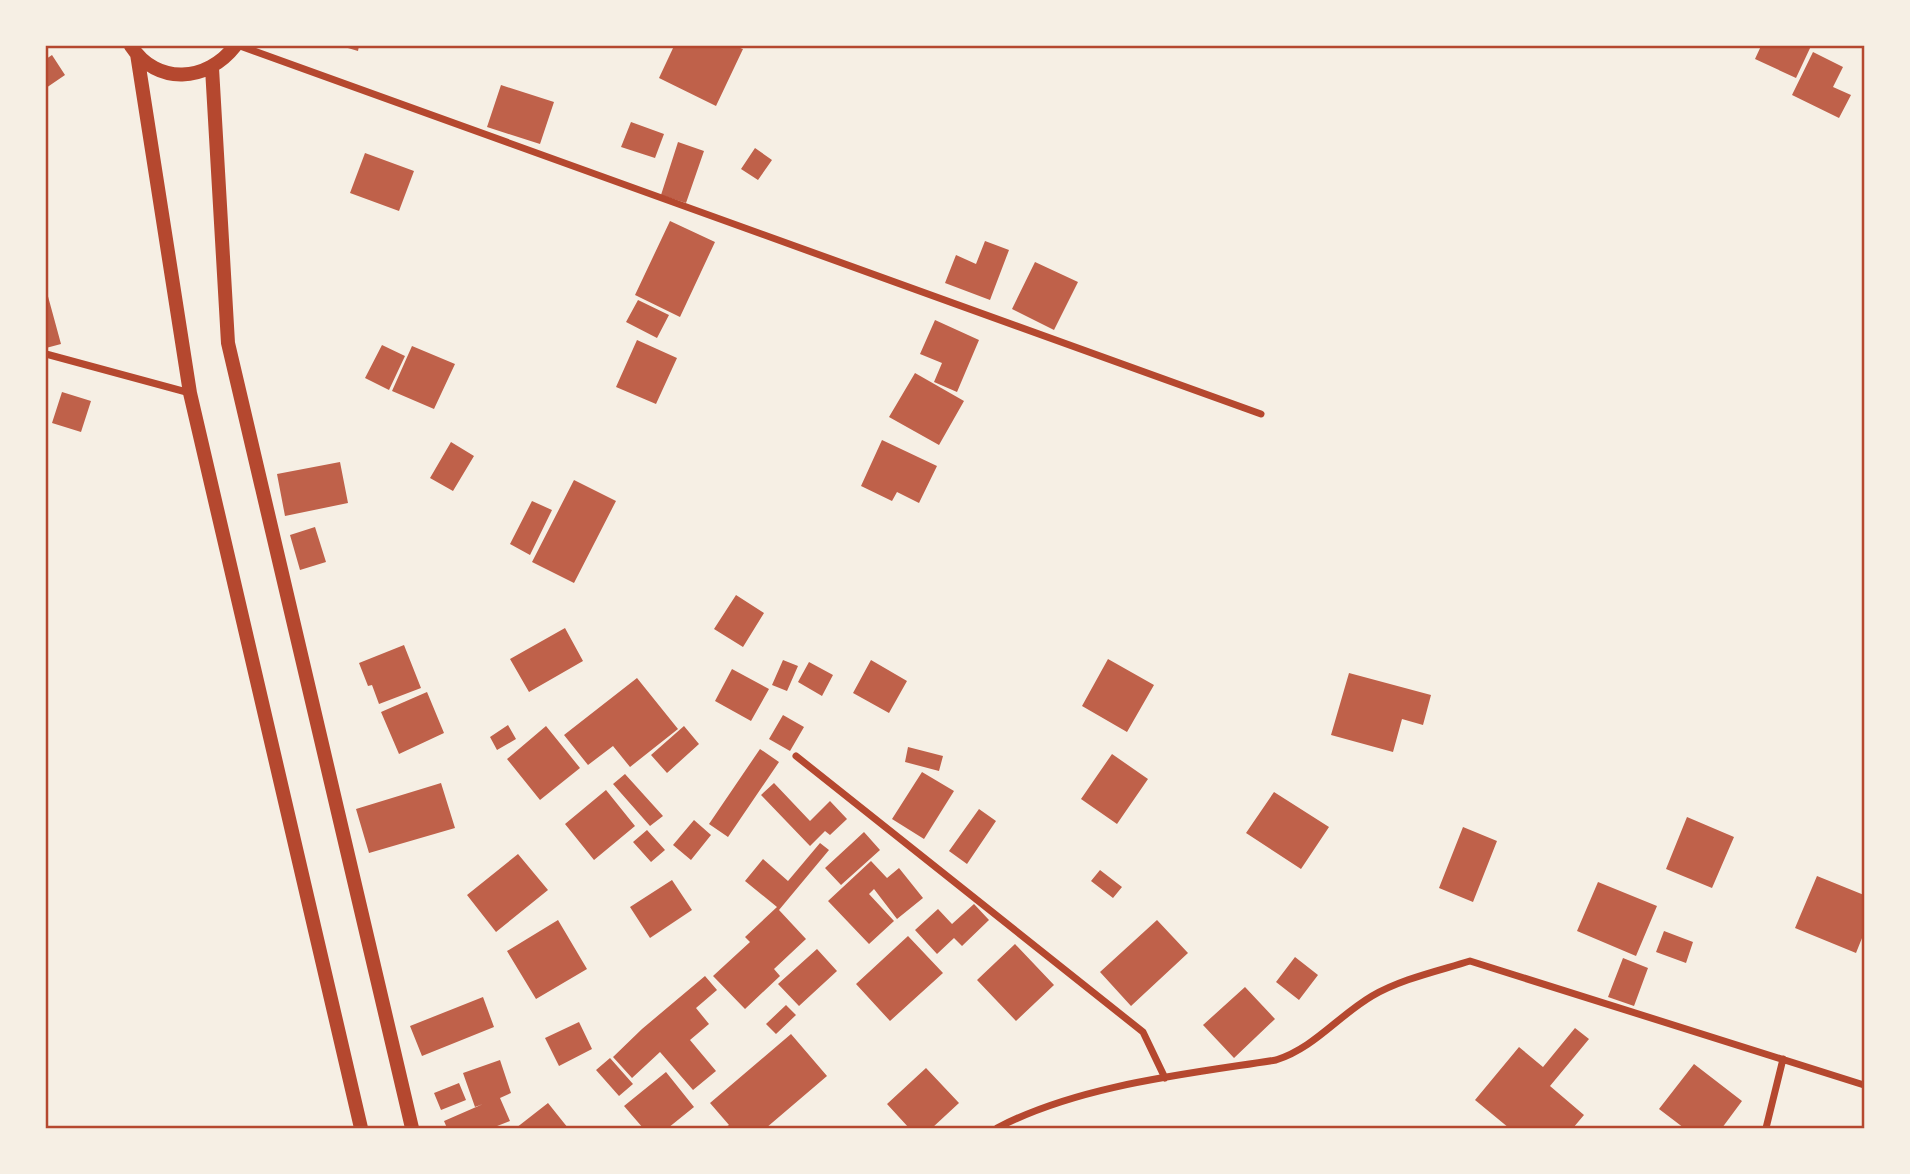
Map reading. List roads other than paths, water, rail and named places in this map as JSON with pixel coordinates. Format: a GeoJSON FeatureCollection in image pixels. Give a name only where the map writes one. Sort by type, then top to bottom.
{"type":"FeatureCollection","features":[{"type":"Feature","properties":{"kind":"main road"},"geometry":{"type":"LineString","coordinates":[[134,50],[153,68],[172,74],[192,74],[212,68],[237,46]]}},
{"type":"Feature","properties":{"kind":"main road"},"geometry":{"type":"LineString","coordinates":[[134,50],[190,393],[361,1129]]}},
{"type":"Feature","properties":{"kind":"main road"},"geometry":{"type":"LineString","coordinates":[[212,68],[228,343],[412,1129]]}},
{"type":"Feature","properties":{"kind":"street"},"geometry":{"type":"LineString","coordinates":[[237,46],[1261,414]]}},
{"type":"Feature","properties":{"kind":"street"},"geometry":{"type":"LineString","coordinates":[[46,354],[190,393]]}},
{"type":"Feature","properties":{"kind":"street"},"geometry":{"type":"LineString","coordinates":[[796,756],[1143,1032],[1165,1078]]}},
{"type":"Feature","properties":{"kind":"street"},"geometry":{"type":"LineString","coordinates":[[997,1129],[1012,1121],[1089,1094],[1165,1078],[1276,1060],[1295,1054],[1372,996],[1411,979],[1470,961],[1864,1085]]}},
{"type":"Feature","properties":{"kind":"street"},"geometry":{"type":"LineString","coordinates":[[1766,1129],[1783,1059]]}}]}
